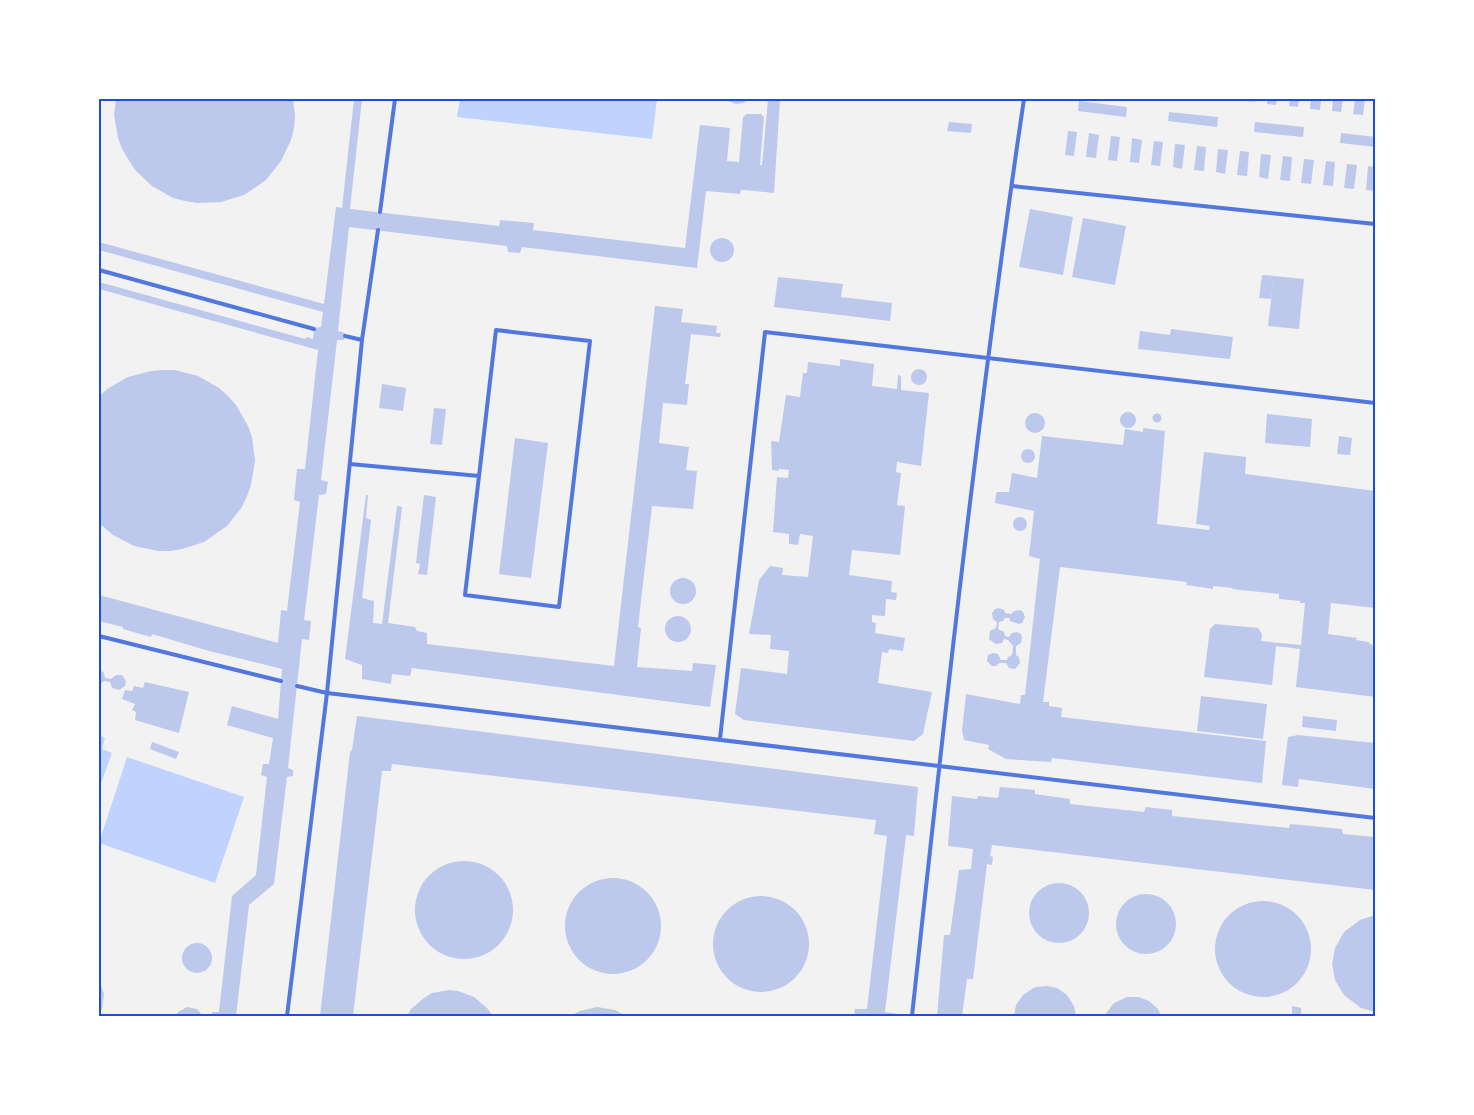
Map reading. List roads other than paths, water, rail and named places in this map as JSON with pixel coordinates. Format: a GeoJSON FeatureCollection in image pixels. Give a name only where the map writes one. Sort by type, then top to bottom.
{"type":"FeatureCollection","features":[{"type":"Feature","properties":{"kind":"lane"},"geometry":{"type":"LineString","coordinates":[[380,212],[395,99]]}},
{"type":"Feature","properties":{"kind":"lane"},"geometry":{"type":"LineString","coordinates":[[912,1016],[939,765],[989,358],[1024,99]]}},
{"type":"Feature","properties":{"kind":"lane"},"geometry":{"type":"LineString","coordinates":[[1012,186],[1375,224]]}},
{"type":"Feature","properties":{"kind":"lane"},"geometry":{"type":"LineString","coordinates":[[287,1016],[327,693],[362,340],[378,230]]}},
{"type":"Feature","properties":{"kind":"lane"},"geometry":{"type":"LineString","coordinates":[[99,270],[314,329]]}},
{"type":"Feature","properties":{"kind":"lane"},"geometry":{"type":"LineString","coordinates":[[496,330],[590,341],[558,607],[465,595],[479,476],[496,330]]}},
{"type":"Feature","properties":{"kind":"lane"},"geometry":{"type":"LineString","coordinates":[[720,739],[765,332],[1375,403]]}},
{"type":"Feature","properties":{"kind":"lane"},"geometry":{"type":"LineString","coordinates":[[344,336],[362,340]]}},
{"type":"Feature","properties":{"kind":"lane"},"geometry":{"type":"LineString","coordinates":[[350,464],[479,476]]}},
{"type":"Feature","properties":{"kind":"lane"},"geometry":{"type":"LineString","coordinates":[[99,636],[281,681]]}},
{"type":"Feature","properties":{"kind":"lane"},"geometry":{"type":"LineString","coordinates":[[297,686],[327,693],[1375,818]]}},
{"type":"Feature","properties":{"kind":"water"},"geometry":{"type":"Polygon","coordinates":[[[460,99],[657,99],[652,139],[457,117],[460,99]]]}},
{"type":"Feature","properties":{"kind":"water"},"geometry":{"type":"Polygon","coordinates":[[[99,735],[105,738],[102,749],[112,753],[99,789],[99,735]]]}},
{"type":"Feature","properties":{"kind":"water"},"geometry":{"type":"Polygon","coordinates":[[[127,757],[244,797],[215,883],[99,843],[127,757]]]}}]}
